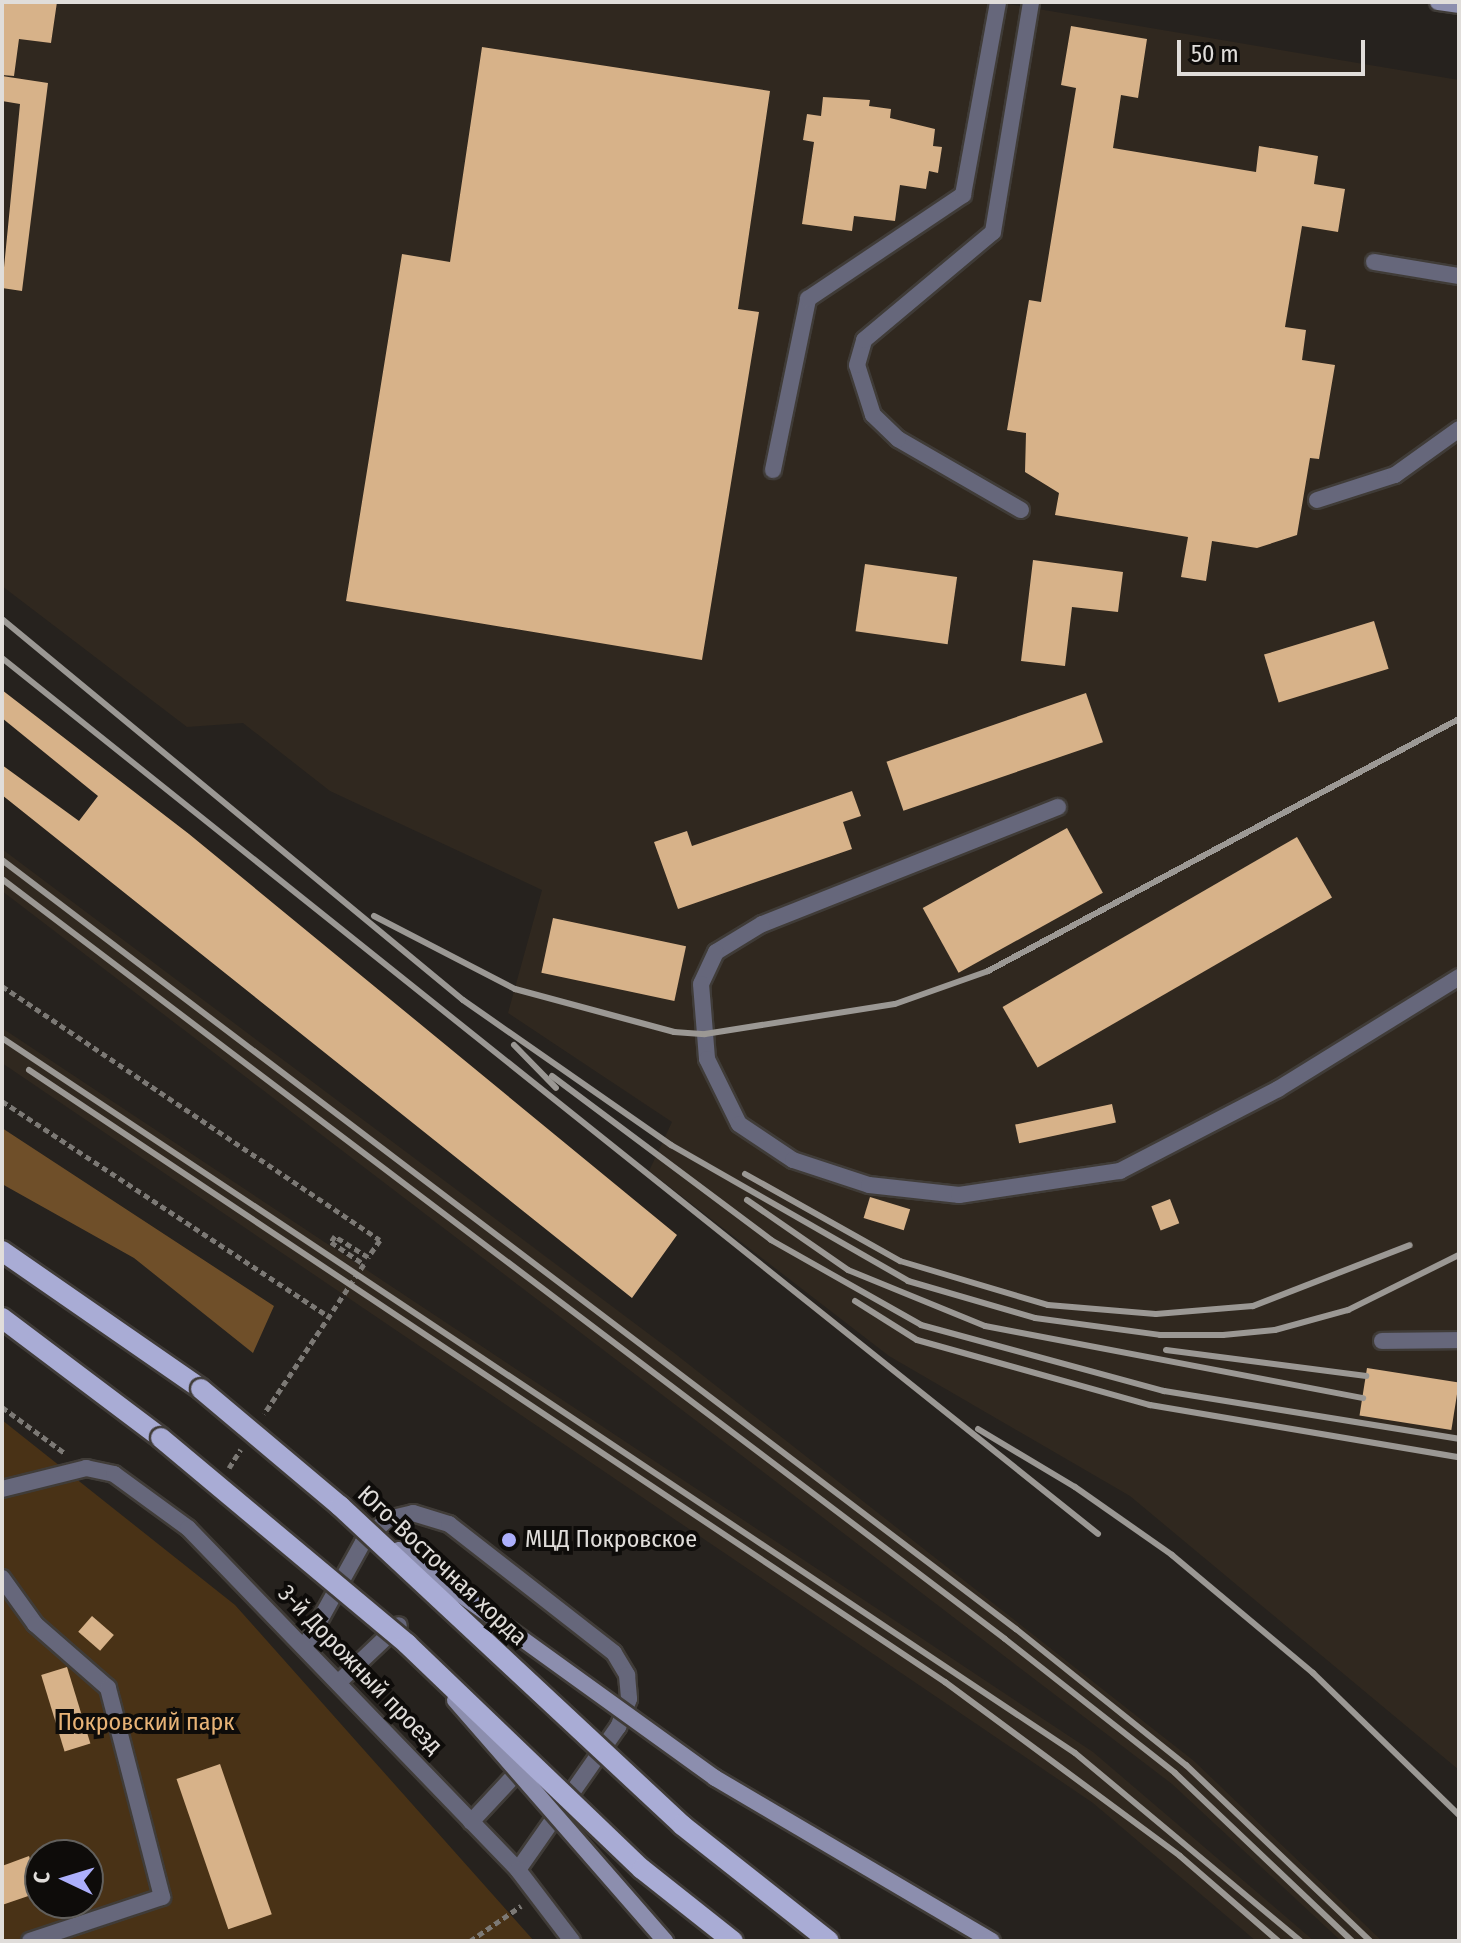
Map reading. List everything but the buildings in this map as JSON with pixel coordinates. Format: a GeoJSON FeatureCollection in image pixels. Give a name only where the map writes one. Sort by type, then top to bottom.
{"type":"FeatureCollection","features":[{"type":"Feature","properties":{"kind":"main road"},"geometry":{"type":"LineString","coordinates":[[1438,2],[1459,5]]}},
{"type":"Feature","properties":{"kind":"main road","name":"Юго-Восточная хорда"},"geometry":{"type":"LineString","coordinates":[[2,1251],[201,1389],[340,1506],[682,1825],[829,1941]]}},
{"type":"Feature","properties":{"kind":"main road"},"geometry":{"type":"LineString","coordinates":[[2,1318],[161,1438],[407,1644],[642,1869],[733,1941]]}},
{"type":"Feature","properties":{"kind":"main road"},"geometry":{"type":"LineString","coordinates":[[340,1506],[565,1676],[715,1778],[992,1941]]}},
{"type":"Feature","properties":{"kind":"main road"},"geometry":{"type":"LineString","coordinates":[[407,1644],[665,1941]]}},
{"type":"Feature","properties":{"kind":"street"},"geometry":{"type":"LineString","coordinates":[[773,470],[808,299],[963,195],[998,2]]}},
{"type":"Feature","properties":{"kind":"street"},"geometry":{"type":"LineString","coordinates":[[1021,510],[898,439],[873,415],[857,365],[864,340],[993,232],[1031,2]]}},
{"type":"Feature","properties":{"kind":"street"},"geometry":{"type":"LineString","coordinates":[[1374,262],[1459,276]]}},
{"type":"Feature","properties":{"kind":"street"},"geometry":{"type":"LineString","coordinates":[[1317,500],[1395,475],[1459,429]]}},
{"type":"Feature","properties":{"kind":"street"},"geometry":{"type":"LineString","coordinates":[[1058,807],[762,924],[716,952],[701,984],[707,1059],[739,1124],[793,1160],[869,1185],[959,1195],[1120,1171],[1278,1089],[1459,977]]}},
{"type":"Feature","properties":{"kind":"street"},"geometry":{"type":"LineString","coordinates":[[1382,1341],[1459,1340]]}},
{"type":"Feature","properties":{"kind":"street"},"geometry":{"type":"LineString","coordinates":[[2,1489],[86,1468]]}},
{"type":"Feature","properties":{"kind":"street","name":"3-й Дорожный проезд"},"geometry":{"type":"LineString","coordinates":[[86,1468],[114,1474],[188,1528],[306,1645],[518,1870],[572,1941]]}},
{"type":"Feature","properties":{"kind":"street"},"geometry":{"type":"LineString","coordinates":[[306,1645],[363,1542],[388,1519],[413,1513],[449,1524],[614,1653],[627,1675],[629,1699],[618,1727],[518,1870]]}},
{"type":"Feature","properties":{"kind":"street"},"geometry":{"type":"LineString","coordinates":[[2,1578],[35,1624],[108,1688],[162,1897],[30,1941]]}},
{"type":"Feature","properties":{"kind":"street"},"geometry":{"type":"LineString","coordinates":[[340,1681],[399,1625],[533,1757],[471,1822]]}},
{"type":"Feature","properties":{"kind":"path"},"geometry":{"type":"LineString","coordinates":[[2,986],[380,1240],[368,1257],[335,1236],[331,1242],[364,1264],[330,1317],[2,1101]]}},
{"type":"Feature","properties":{"kind":"path"},"geometry":{"type":"LineString","coordinates":[[2,1407],[86,1468]]}},
{"type":"Feature","properties":{"kind":"path"},"geometry":{"type":"LineString","coordinates":[[470,1941],[520,1904]]}},
{"type":"Feature","properties":{"kind":"shaded area"},"geometry":{"type":"Polygon","coordinates":[[[2,2],[996,2],[1459,80],[1459,1770],[1130,1496],[889,1356],[649,1171],[672,1122],[508,1013],[542,890],[330,791],[243,723],[187,727],[2,586],[2,2]]]}},
{"type":"Feature","properties":{"kind":"shaded area"},"geometry":{"type":"Polygon","coordinates":[[[2,849],[673,1352],[1194,1761],[1382,1941],[1341,1941],[1172,1784],[2,891],[2,849]]]}},
{"type":"Feature","properties":{"kind":"shaded area"},"geometry":{"type":"Polygon","coordinates":[[[2,1028],[1093,1752],[1314,1941],[1256,1941],[1093,1803],[2,1063],[2,1028]]]}},
{"type":"Feature","properties":{"kind":"shaded area"},"geometry":{"type":"Polygon","coordinates":[[[2,1128],[274,1306],[253,1353],[134,1258],[2,1184],[2,1128]]]}},
{"type":"Feature","properties":{"kind":"green space","name":"Покровский парк"},"geometry":{"type":"Polygon","coordinates":[[[2,1420],[235,1605],[534,1941],[2,1941],[2,1420]]]}},
{"type":"Feature","properties":{"kind":"railway"},"geometry":{"type":"LineString","coordinates":[[2,619],[463,1000],[671,1145],[908,1281],[1035,1318],[1160,1335],[1223,1335],[1275,1330],[1348,1310],[1459,1255]]}},
{"type":"Feature","properties":{"kind":"railway"},"geometry":{"type":"LineString","coordinates":[[2,658],[1098,1534]]}},
{"type":"Feature","properties":{"kind":"railway"},"geometry":{"type":"LineString","coordinates":[[374,916],[515,989],[674,1032],[705,1034],[895,1004],[988,971],[1459,719]]}},
{"type":"Feature","properties":{"kind":"railway"},"geometry":{"type":"LineString","coordinates":[[2,860],[1016,1629],[1186,1765],[1370,1941]]}},
{"type":"Feature","properties":{"kind":"railway"},"geometry":{"type":"LineString","coordinates":[[2,879],[1005,1639],[1175,1773],[1352,1941]]}},
{"type":"Feature","properties":{"kind":"railway"},"geometry":{"type":"LineString","coordinates":[[2,1038],[1075,1753],[1301,1941]]}},
{"type":"Feature","properties":{"kind":"railway"},"geometry":{"type":"LineString","coordinates":[[514,1045],[556,1088]]}},
{"type":"Feature","properties":{"kind":"railway"},"geometry":{"type":"LineString","coordinates":[[29,1070],[945,1682],[1180,1856],[1278,1941]]}},
{"type":"Feature","properties":{"kind":"railway"},"geometry":{"type":"LineString","coordinates":[[552,1076],[771,1240],[921,1325],[1164,1391],[1459,1439]]}},
{"type":"Feature","properties":{"kind":"railway"},"geometry":{"type":"LineString","coordinates":[[745,1174],[900,1261],[1048,1305],[1156,1314],[1253,1306],[1410,1245]]}},
{"type":"Feature","properties":{"kind":"railway"},"geometry":{"type":"LineString","coordinates":[[747,1200],[848,1270],[985,1326],[1363,1398]]}},
{"type":"Feature","properties":{"kind":"railway"},"geometry":{"type":"LineString","coordinates":[[855,1301],[917,1340],[1150,1405],[1459,1457]]}},
{"type":"Feature","properties":{"kind":"railway"},"geometry":{"type":"LineString","coordinates":[[1166,1350],[1366,1376]]}},
{"type":"Feature","properties":{"kind":"railway"},"geometry":{"type":"LineString","coordinates":[[978,1429],[1075,1487],[1172,1555],[1313,1673],[1459,1815]]}},
{"type":"Feature","properties":{"kind":"place","name":"МЦД Покровское"},"geometry":{"type":"Point","coordinates":[509,1540]}}]}
